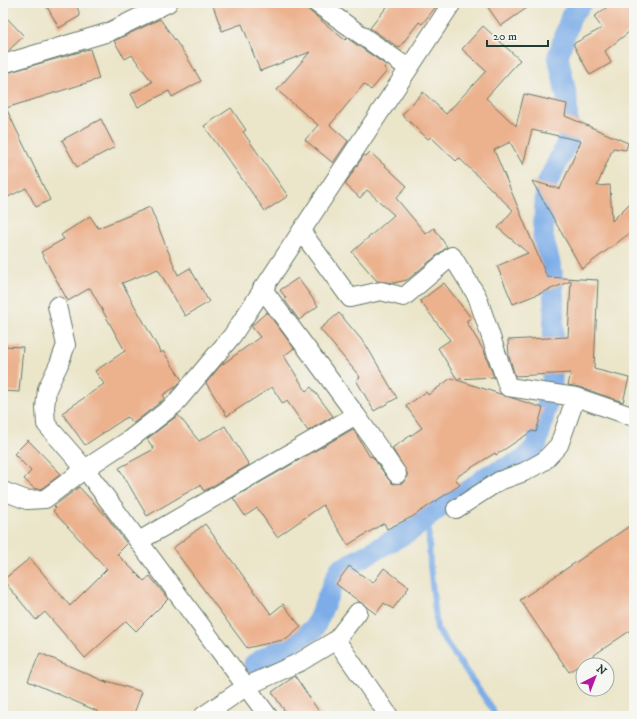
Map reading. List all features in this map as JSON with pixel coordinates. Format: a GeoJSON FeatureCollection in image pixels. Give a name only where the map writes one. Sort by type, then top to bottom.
{"type":"FeatureCollection","features":[{"type":"Feature","properties":{"kind":"street"},"geometry":{"type":"LineString","coordinates":[[3,64],[109,32],[168,3]]}},
{"type":"Feature","properties":{"kind":"street"},"geometry":{"type":"LineString","coordinates":[[316,3],[408,68]]}},
{"type":"Feature","properties":{"kind":"street"},"geometry":{"type":"LineString","coordinates":[[3,491],[27,500],[45,499],[174,405],[232,336],[262,288],[452,3]]}},
{"type":"Feature","properties":{"kind":"street"},"geometry":{"type":"LineString","coordinates":[[301,231],[350,298],[381,291],[404,297],[452,256],[477,296],[508,387],[576,397],[634,417]]}},
{"type":"Feature","properties":{"kind":"street"},"geometry":{"type":"LineString","coordinates":[[262,288],[356,414],[397,474]]}},
{"type":"Feature","properties":{"kind":"street"},"geometry":{"type":"LineString","coordinates":[[57,306],[66,345],[59,364],[46,389],[46,424],[85,469],[268,716]]}},
{"type":"Feature","properties":{"kind":"street"},"geometry":{"type":"LineString","coordinates":[[456,509],[499,481],[524,472],[544,461],[560,445],[576,397]]}},
{"type":"Feature","properties":{"kind":"street"},"geometry":{"type":"LineString","coordinates":[[139,541],[356,414]]}},
{"type":"Feature","properties":{"kind":"street"},"geometry":{"type":"LineString","coordinates":[[203,716],[247,686],[300,662],[336,640],[358,612]]}},
{"type":"Feature","properties":{"kind":"street"},"geometry":{"type":"LineString","coordinates":[[336,640],[390,716]]}},
{"type":"Feature","properties":{"kind":"building"},"geometry":{"type":"Polygon","coordinates":[[[45,3],[76,3],[80,16],[59,28],[45,3]]]}},
{"type":"Feature","properties":{"kind":"building"},"geometry":{"type":"Polygon","coordinates":[[[212,3],[300,3],[345,40],[347,38],[386,65],[384,68],[387,71],[371,90],[364,84],[330,125],[348,141],[333,163],[305,140],[318,125],[277,90],[310,52],[260,71],[242,24],[222,31],[212,3]]]}},
{"type":"Feature","properties":{"kind":"building"},"geometry":{"type":"Polygon","coordinates":[[[390,3],[439,3],[422,24],[419,22],[399,48],[370,28],[390,3]]]}},
{"type":"Feature","properties":{"kind":"building"},"geometry":{"type":"Polygon","coordinates":[[[485,3],[534,3],[501,26],[485,3]]]}},
{"type":"Feature","properties":{"kind":"building"},"geometry":{"type":"Polygon","coordinates":[[[612,3],[626,3],[634,13],[634,28],[605,51],[611,63],[590,75],[573,44],[602,28],[594,17],[612,3]]]}},
{"type":"Feature","properties":{"kind":"building"},"geometry":{"type":"Polygon","coordinates":[[[3,14],[24,36],[8,51],[3,53],[3,14]]]}},
{"type":"Feature","properties":{"kind":"building"},"geometry":{"type":"Polygon","coordinates":[[[160,19],[187,57],[201,81],[172,97],[169,91],[138,107],[131,94],[152,82],[132,55],[125,59],[114,41],[160,19]]]}},
{"type":"Feature","properties":{"kind":"building"},"geometry":{"type":"Polygon","coordinates":[[[483,26],[520,60],[486,98],[516,126],[524,94],[567,104],[565,116],[628,143],[626,150],[613,148],[597,186],[610,185],[612,221],[634,199],[634,230],[582,269],[532,181],[560,189],[581,141],[532,130],[523,165],[510,142],[494,150],[547,277],[598,280],[594,369],[629,378],[623,402],[579,387],[568,385],[571,373],[515,376],[509,356],[508,340],[568,337],[571,281],[513,304],[497,266],[528,253],[498,228],[513,210],[459,158],[456,161],[431,137],[428,139],[402,115],[423,92],[446,114],[486,71],[462,49],[483,26]]]}},
{"type":"Feature","properties":{"kind":"building"},"geometry":{"type":"Polygon","coordinates":[[[90,49],[99,79],[6,108],[50,200],[36,207],[26,188],[8,197],[3,187],[3,74],[90,49]]]}},
{"type":"Feature","properties":{"kind":"building"},"geometry":{"type":"Polygon","coordinates":[[[231,108],[246,130],[243,132],[288,196],[265,211],[204,126],[231,108]]]}},
{"type":"Feature","properties":{"kind":"building"},"geometry":{"type":"Polygon","coordinates":[[[101,119],[115,147],[77,167],[62,140],[101,119]]]}},
{"type":"Feature","properties":{"kind":"building"},"geometry":{"type":"Polygon","coordinates":[[[370,152],[407,186],[396,198],[426,234],[434,228],[447,247],[407,280],[394,283],[377,281],[352,252],[394,215],[367,190],[360,198],[345,184],[364,155],[366,156],[370,152]]]}},
{"type":"Feature","properties":{"kind":"building"},"geometry":{"type":"Polygon","coordinates":[[[150,207],[178,275],[190,268],[209,302],[185,316],[158,269],[122,283],[161,353],[163,351],[182,380],[163,395],[165,398],[134,423],[127,417],[85,445],[62,413],[104,384],[95,371],[125,351],[90,288],[68,301],[41,252],[64,239],[61,235],[90,216],[98,228],[150,207]]]}},
{"type":"Feature","properties":{"kind":"building"},"geometry":{"type":"Polygon","coordinates":[[[298,278],[318,306],[299,320],[284,299],[286,298],[280,290],[298,278]]]}},
{"type":"Feature","properties":{"kind":"building"},"geometry":{"type":"Polygon","coordinates":[[[444,283],[471,318],[466,321],[484,351],[494,377],[457,379],[438,348],[450,340],[420,301],[444,283]]]}},
{"type":"Feature","properties":{"kind":"building"},"geometry":{"type":"Polygon","coordinates":[[[267,312],[294,348],[284,356],[306,391],[311,387],[333,416],[308,431],[287,401],[283,404],[272,387],[227,416],[206,383],[220,366],[260,337],[251,326],[267,312]]]}},
{"type":"Feature","properties":{"kind":"building"},"geometry":{"type":"Polygon","coordinates":[[[339,313],[366,345],[397,398],[374,411],[356,380],[360,377],[320,329],[339,313]]]}},
{"type":"Feature","properties":{"kind":"building"},"geometry":{"type":"Polygon","coordinates":[[[3,346],[23,347],[19,392],[3,391],[3,346]]]}},
{"type":"Feature","properties":{"kind":"building"},"geometry":{"type":"Polygon","coordinates":[[[451,378],[543,408],[536,432],[532,431],[496,455],[495,453],[455,478],[460,485],[412,517],[387,529],[384,523],[348,545],[323,505],[277,537],[257,508],[245,516],[233,498],[353,429],[370,457],[372,456],[389,480],[393,484],[403,483],[407,478],[407,473],[392,448],[422,428],[406,406],[426,392],[428,395],[451,378]]]}},
{"type":"Feature","properties":{"kind":"building"},"geometry":{"type":"Polygon","coordinates":[[[178,415],[199,441],[225,426],[249,465],[204,491],[200,485],[147,516],[119,468],[154,449],[147,439],[178,415]]]}},
{"type":"Feature","properties":{"kind":"building"},"geometry":{"type":"Polygon","coordinates":[[[28,440],[61,474],[41,489],[35,489],[24,479],[31,471],[14,454],[28,440]]]}},
{"type":"Feature","properties":{"kind":"building"},"geometry":{"type":"Polygon","coordinates":[[[79,487],[107,517],[127,544],[117,554],[144,581],[150,576],[168,599],[136,631],[126,621],[85,658],[45,612],[36,620],[3,580],[30,558],[70,606],[107,569],[53,511],[56,508],[54,506],[79,487]]]}},
{"type":"Feature","properties":{"kind":"building"},"geometry":{"type":"Polygon","coordinates":[[[634,523],[634,628],[591,657],[575,657],[575,668],[569,672],[520,600],[634,523]]]}},
{"type":"Feature","properties":{"kind":"building"},"geometry":{"type":"Polygon","coordinates":[[[205,524],[271,614],[283,604],[301,627],[287,639],[247,648],[173,548],[205,524]]]}},
{"type":"Feature","properties":{"kind":"building"},"geometry":{"type":"Polygon","coordinates":[[[349,566],[373,583],[384,568],[409,587],[393,609],[384,603],[376,614],[336,584],[349,566]]]}},
{"type":"Feature","properties":{"kind":"building"},"geometry":{"type":"Polygon","coordinates":[[[40,653],[108,683],[104,680],[142,692],[133,716],[95,716],[97,711],[28,681],[40,653]]]}},
{"type":"Feature","properties":{"kind":"building"},"geometry":{"type":"Polygon","coordinates":[[[295,676],[322,716],[288,716],[272,692],[295,676]]]}},
{"type":"Feature","properties":{"kind":"waterway"},"geometry":{"type":"LineString","coordinates":[[254,664],[314,629],[339,570],[415,528],[444,504],[471,489],[487,476],[524,460],[537,444],[552,384],[554,306],[552,271],[543,236],[546,186],[568,140],[567,98],[558,56],[571,16],[582,3]]}},
{"type":"Feature","properties":{"kind":"waterway"},"geometry":{"type":"LineString","coordinates":[[428,519],[430,565],[437,629],[493,710],[494,716]]}}]}
